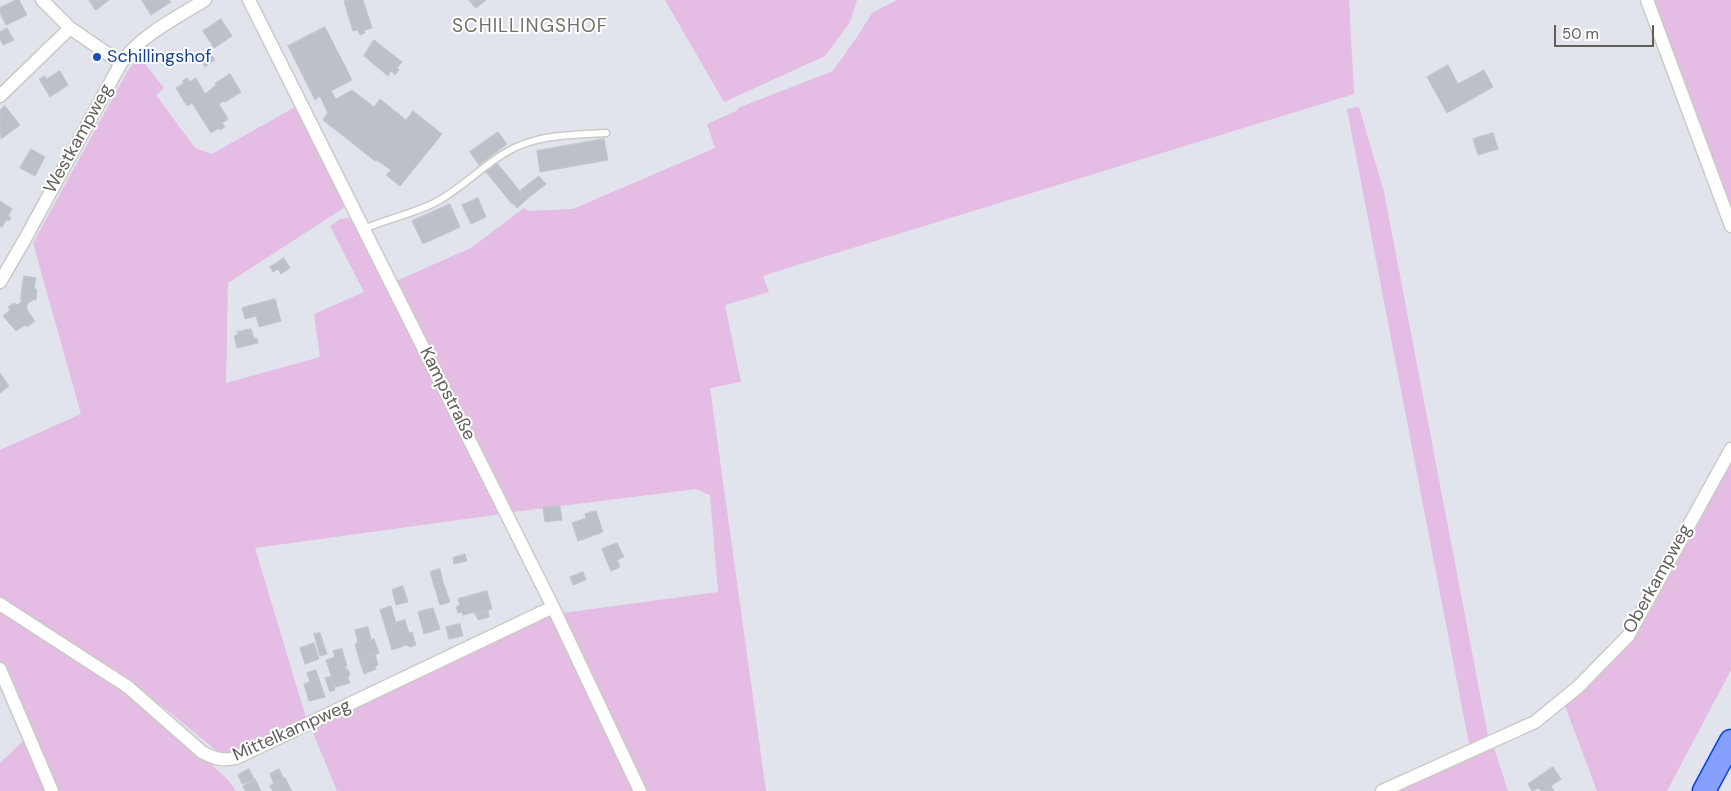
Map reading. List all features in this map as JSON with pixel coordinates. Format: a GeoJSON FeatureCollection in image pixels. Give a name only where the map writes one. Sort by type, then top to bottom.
{"type":"FeatureCollection","features":[{"type":"Feature","properties":{"kind":"highway"},"geometry":{"type":"LineString","coordinates":[[1704,791],[1731,741]]}},
{"type":"Feature","properties":{"kind":"street"},"geometry":{"type":"LineString","coordinates":[[42,0],[70,28],[121,63]]}},
{"type":"Feature","properties":{"kind":"street","name":"Westkampweg"},"geometry":{"type":"LineString","coordinates":[[0,282],[121,63],[136,46],[154,32],[205,0]]}},
{"type":"Feature","properties":{"kind":"street","name":"Kampstraße"},"geometry":{"type":"LineString","coordinates":[[249,0],[553,607],[640,791]]}},
{"type":"Feature","properties":{"kind":"street"},"geometry":{"type":"LineString","coordinates":[[1647,0],[1731,226]]}},
{"type":"Feature","properties":{"kind":"street"},"geometry":{"type":"LineString","coordinates":[[0,96],[70,28]]}},
{"type":"Feature","properties":{"kind":"street","name":"Oberkampweg"},"geometry":{"type":"LineString","coordinates":[[1382,791],[1535,722],[1578,687],[1628,636],[1731,449]]}},
{"type":"Feature","properties":{"kind":"street","name":"Mittelkampweg"},"geometry":{"type":"LineString","coordinates":[[0,604],[128,688],[202,752],[215,759],[224,761],[236,758],[553,607]]}},
{"type":"Feature","properties":{"kind":"street"},"geometry":{"type":"LineString","coordinates":[[0,670],[52,791]]}},
{"type":"Feature","properties":{"kind":"lane"},"geometry":{"type":"LineString","coordinates":[[364,230],[375,224],[412,213],[437,201],[503,154],[522,144],[535,139],[606,133]]}},
{"type":"Feature","properties":{"kind":"shaded area"},"geometry":{"type":"Polygon","coordinates":[[[665,0],[857,0],[850,22],[825,56],[724,102],[665,0]]]}},
{"type":"Feature","properties":{"kind":"shaded area"},"geometry":{"type":"Polygon","coordinates":[[[897,0],[1349,0],[1354,94],[763,276],[769,292],[725,305],[741,382],[710,388],[766,791],[646,791],[563,613],[718,592],[710,495],[696,489],[513,512],[396,281],[471,248],[524,208],[528,211],[573,209],[715,148],[707,124],[736,111],[740,107],[833,71],[872,13],[897,0]]]}},
{"type":"Feature","properties":{"kind":"shaded area"},"geometry":{"type":"Polygon","coordinates":[[[1652,0],[1731,0],[1731,215],[1652,0]]]}},
{"type":"Feature","properties":{"kind":"shaded area"},"geometry":{"type":"Polygon","coordinates":[[[139,56],[164,88],[156,95],[195,148],[212,154],[295,107],[345,207],[228,283],[226,383],[320,357],[314,314],[364,292],[330,226],[340,219],[348,218],[353,222],[502,514],[255,548],[307,721],[228,760],[162,706],[99,662],[0,598],[0,450],[81,414],[33,243],[127,72],[139,56]]]}},
{"type":"Feature","properties":{"kind":"shaded area"},"geometry":{"type":"Polygon","coordinates":[[[1359,107],[1384,192],[1488,736],[1469,744],[1347,109],[1359,107]]]}},
{"type":"Feature","properties":{"kind":"shaded area"},"geometry":{"type":"Polygon","coordinates":[[[1731,457],[1731,670],[1667,791],[1597,791],[1565,706],[1633,641],[1731,457]]]}},
{"type":"Feature","properties":{"kind":"shaded area"},"geometry":{"type":"Polygon","coordinates":[[[0,609],[134,698],[171,727],[229,781],[236,791],[55,791],[0,662],[0,609]]]}},
{"type":"Feature","properties":{"kind":"shaded area"},"geometry":{"type":"Polygon","coordinates":[[[549,609],[633,791],[337,791],[311,728],[549,609]]]}},
{"type":"Feature","properties":{"kind":"shaded area"},"geometry":{"type":"Polygon","coordinates":[[[24,740],[45,791],[0,791],[0,763],[24,740]]]}},
{"type":"Feature","properties":{"kind":"shaded area"},"geometry":{"type":"Polygon","coordinates":[[[1494,748],[1508,791],[1397,791],[1494,748]]]}},
{"type":"Feature","properties":{"kind":"building"},"geometry":{"type":"Polygon","coordinates":[[[19,0],[27,15],[6,25],[0,13],[0,8],[19,0]]]}},
{"type":"Feature","properties":{"kind":"building"},"geometry":{"type":"Polygon","coordinates":[[[89,0],[109,0],[96,10],[89,0]]]}},
{"type":"Feature","properties":{"kind":"building"},"geometry":{"type":"Polygon","coordinates":[[[142,0],[169,0],[171,2],[151,15],[142,0]]]}},
{"type":"Feature","properties":{"kind":"building"},"geometry":{"type":"Polygon","coordinates":[[[363,0],[372,28],[364,30],[365,33],[360,35],[358,30],[353,31],[344,1],[363,0]]]}},
{"type":"Feature","properties":{"kind":"building"},"geometry":{"type":"Polygon","coordinates":[[[469,0],[486,0],[476,8],[469,0]]]}},
{"type":"Feature","properties":{"kind":"building"},"geometry":{"type":"Polygon","coordinates":[[[221,19],[232,36],[214,48],[203,31],[221,19]]]}},
{"type":"Feature","properties":{"kind":"building"},"geometry":{"type":"Polygon","coordinates":[[[325,27],[352,80],[331,91],[336,99],[352,90],[374,107],[380,99],[406,120],[413,111],[442,134],[400,186],[386,175],[391,170],[377,160],[375,161],[323,120],[328,113],[320,96],[315,100],[288,46],[325,27]]]}},
{"type":"Feature","properties":{"kind":"building"},"geometry":{"type":"Polygon","coordinates":[[[7,28],[14,40],[3,45],[0,39],[0,32],[7,28]]]}},
{"type":"Feature","properties":{"kind":"building"},"geometry":{"type":"Polygon","coordinates":[[[374,40],[402,62],[397,68],[399,70],[395,75],[391,71],[388,76],[364,56],[374,40]]]}},
{"type":"Feature","properties":{"kind":"building"},"geometry":{"type":"Polygon","coordinates":[[[209,51],[215,60],[210,63],[204,54],[209,51]]]}},
{"type":"Feature","properties":{"kind":"building"},"geometry":{"type":"Polygon","coordinates":[[[204,54],[210,63],[205,67],[199,57],[204,54]]]}},
{"type":"Feature","properties":{"kind":"building"},"geometry":{"type":"Polygon","coordinates":[[[1448,65],[1458,84],[1484,70],[1493,87],[1447,113],[1427,77],[1448,65]]]}},
{"type":"Feature","properties":{"kind":"building"},"geometry":{"type":"Polygon","coordinates":[[[60,71],[68,85],[50,97],[39,79],[45,76],[46,79],[60,71]]]}},
{"type":"Feature","properties":{"kind":"building"},"geometry":{"type":"Polygon","coordinates":[[[230,74],[241,92],[219,104],[228,119],[222,123],[225,127],[211,133],[192,103],[187,106],[176,88],[184,83],[182,81],[187,78],[190,82],[196,78],[205,94],[215,84],[230,74]]]}},
{"type":"Feature","properties":{"kind":"building"},"geometry":{"type":"Polygon","coordinates":[[[5,106],[20,125],[1,139],[0,110],[5,106]]]}},
{"type":"Feature","properties":{"kind":"building"},"geometry":{"type":"Polygon","coordinates":[[[498,132],[507,144],[479,165],[470,152],[498,132]]]}},
{"type":"Feature","properties":{"kind":"building"},"geometry":{"type":"Polygon","coordinates":[[[1493,133],[1498,149],[1478,155],[1473,139],[1493,133]]]}},
{"type":"Feature","properties":{"kind":"building"},"geometry":{"type":"Polygon","coordinates":[[[604,139],[608,160],[540,172],[537,151],[604,139]]]}},
{"type":"Feature","properties":{"kind":"building"},"geometry":{"type":"Polygon","coordinates":[[[31,149],[45,157],[35,176],[20,168],[31,149]]]}},
{"type":"Feature","properties":{"kind":"building"},"geometry":{"type":"Polygon","coordinates":[[[497,163],[523,195],[512,204],[486,172],[497,163]]]}},
{"type":"Feature","properties":{"kind":"building"},"geometry":{"type":"Polygon","coordinates":[[[539,176],[546,184],[527,199],[520,191],[539,176]]]}},
{"type":"Feature","properties":{"kind":"building"},"geometry":{"type":"Polygon","coordinates":[[[523,195],[527,199],[517,208],[513,203],[523,195]]]}},
{"type":"Feature","properties":{"kind":"building"},"geometry":{"type":"Polygon","coordinates":[[[478,198],[486,217],[471,224],[462,205],[478,198]]]}},
{"type":"Feature","properties":{"kind":"building"},"geometry":{"type":"Polygon","coordinates":[[[0,201],[12,209],[8,216],[11,217],[9,221],[6,220],[2,227],[0,226],[0,201]]]}},
{"type":"Feature","properties":{"kind":"building"},"geometry":{"type":"Polygon","coordinates":[[[450,204],[460,227],[423,244],[412,221],[450,204]]]}},
{"type":"Feature","properties":{"kind":"building"},"geometry":{"type":"Polygon","coordinates":[[[284,258],[290,268],[281,274],[278,269],[273,272],[270,267],[284,258]]]}},
{"type":"Feature","properties":{"kind":"building"},"geometry":{"type":"Polygon","coordinates":[[[24,276],[36,278],[34,289],[37,289],[36,300],[21,298],[24,276]]]}},
{"type":"Feature","properties":{"kind":"building"},"geometry":{"type":"Polygon","coordinates":[[[21,298],[33,300],[27,304],[27,310],[35,321],[27,327],[25,325],[16,331],[3,316],[10,310],[8,307],[14,303],[17,305],[21,302],[21,298]]]}},
{"type":"Feature","properties":{"kind":"building"},"geometry":{"type":"Polygon","coordinates":[[[275,299],[281,321],[259,327],[256,316],[245,319],[242,308],[275,299]]]}},
{"type":"Feature","properties":{"kind":"building"},"geometry":{"type":"Polygon","coordinates":[[[251,329],[254,339],[257,338],[258,343],[237,348],[234,336],[238,335],[237,332],[251,329]]]}},
{"type":"Feature","properties":{"kind":"building"},"geometry":{"type":"Polygon","coordinates":[[[0,373],[9,386],[0,393],[0,373]]]}},
{"type":"Feature","properties":{"kind":"building"},"geometry":{"type":"Polygon","coordinates":[[[560,506],[562,520],[545,522],[543,508],[560,506]]]}},
{"type":"Feature","properties":{"kind":"building"},"geometry":{"type":"Polygon","coordinates":[[[596,511],[603,532],[578,541],[572,523],[586,518],[585,514],[596,511]]]}},
{"type":"Feature","properties":{"kind":"building"},"geometry":{"type":"Polygon","coordinates":[[[617,543],[624,557],[608,564],[602,549],[617,543]]]}},
{"type":"Feature","properties":{"kind":"building"},"geometry":{"type":"Polygon","coordinates":[[[465,554],[467,561],[454,564],[453,558],[465,554]]]}},
{"type":"Feature","properties":{"kind":"building"},"geometry":{"type":"Polygon","coordinates":[[[617,560],[620,567],[611,571],[608,564],[617,560]]]}},
{"type":"Feature","properties":{"kind":"building"},"geometry":{"type":"Polygon","coordinates":[[[440,569],[443,582],[434,585],[430,572],[440,569]]]}},
{"type":"Feature","properties":{"kind":"building"},"geometry":{"type":"Polygon","coordinates":[[[583,572],[586,580],[573,585],[570,577],[583,572]]]}},
{"type":"Feature","properties":{"kind":"building"},"geometry":{"type":"Polygon","coordinates":[[[443,582],[450,602],[440,605],[434,585],[443,582]]]}},
{"type":"Feature","properties":{"kind":"building"},"geometry":{"type":"Polygon","coordinates":[[[403,586],[408,602],[396,605],[392,590],[403,586]]]}},
{"type":"Feature","properties":{"kind":"building"},"geometry":{"type":"Polygon","coordinates":[[[487,591],[492,609],[475,615],[475,612],[463,615],[462,612],[458,613],[456,607],[460,605],[458,599],[487,591]]]}},
{"type":"Feature","properties":{"kind":"building"},"geometry":{"type":"Polygon","coordinates":[[[391,606],[396,623],[385,626],[380,610],[391,606]]]}},
{"type":"Feature","properties":{"kind":"building"},"geometry":{"type":"Polygon","coordinates":[[[433,608],[440,629],[424,634],[418,612],[433,608]]]}},
{"type":"Feature","properties":{"kind":"building"},"geometry":{"type":"Polygon","coordinates":[[[488,611],[489,617],[478,620],[476,615],[488,611]]]}},
{"type":"Feature","properties":{"kind":"building"},"geometry":{"type":"Polygon","coordinates":[[[405,620],[409,633],[412,632],[416,645],[410,647],[406,645],[392,650],[385,626],[405,620]]]}},
{"type":"Feature","properties":{"kind":"building"},"geometry":{"type":"Polygon","coordinates":[[[460,624],[463,636],[449,639],[446,627],[460,624]]]}},
{"type":"Feature","properties":{"kind":"building"},"geometry":{"type":"Polygon","coordinates":[[[368,627],[371,640],[358,643],[355,630],[368,627]]]}},
{"type":"Feature","properties":{"kind":"building"},"geometry":{"type":"Polygon","coordinates":[[[320,633],[327,654],[320,656],[314,634],[320,633]]]}},
{"type":"Feature","properties":{"kind":"building"},"geometry":{"type":"Polygon","coordinates":[[[374,639],[379,653],[359,659],[355,644],[374,639]]]}},
{"type":"Feature","properties":{"kind":"building"},"geometry":{"type":"Polygon","coordinates":[[[314,643],[319,659],[305,664],[300,648],[314,643]]]}},
{"type":"Feature","properties":{"kind":"building"},"geometry":{"type":"Polygon","coordinates":[[[342,649],[347,666],[345,666],[350,674],[348,678],[350,683],[335,687],[326,660],[335,657],[333,651],[342,649]]]}},
{"type":"Feature","properties":{"kind":"building"},"geometry":{"type":"Polygon","coordinates":[[[375,654],[378,665],[375,667],[376,669],[364,674],[359,659],[375,654]]]}},
{"type":"Feature","properties":{"kind":"building"},"geometry":{"type":"Polygon","coordinates":[[[316,670],[319,679],[310,682],[307,673],[316,670]]]}},
{"type":"Feature","properties":{"kind":"building"},"geometry":{"type":"Polygon","coordinates":[[[331,677],[335,690],[330,692],[325,678],[331,677]]]}},
{"type":"Feature","properties":{"kind":"building"},"geometry":{"type":"Polygon","coordinates":[[[319,679],[325,697],[309,701],[304,684],[319,679]]]}},
{"type":"Feature","properties":{"kind":"building"},"geometry":{"type":"Polygon","coordinates":[[[1553,767],[1561,779],[1551,786],[1554,791],[1541,791],[1539,788],[1532,791],[1528,784],[1553,767]]]}},
{"type":"Feature","properties":{"kind":"building"},"geometry":{"type":"Polygon","coordinates":[[[249,769],[254,779],[242,784],[238,775],[249,769]]]}},
{"type":"Feature","properties":{"kind":"building"},"geometry":{"type":"Polygon","coordinates":[[[279,769],[284,779],[274,784],[270,774],[279,769]]]}},
{"type":"Feature","properties":{"kind":"building"},"geometry":{"type":"Polygon","coordinates":[[[285,778],[292,791],[273,791],[270,786],[285,778]]]}},
{"type":"Feature","properties":{"kind":"building"},"geometry":{"type":"Polygon","coordinates":[[[255,779],[261,791],[245,791],[243,786],[255,779]]]}},
{"type":"Feature","properties":{"kind":"place","name":"Schillingshof"},"geometry":{"type":"Point","coordinates":[97,57]}},
{"type":"Feature","properties":{"kind":"district","name":"SCHILLINGSHOF"},"geometry":{"type":"Point","coordinates":[530,27]}}]}
